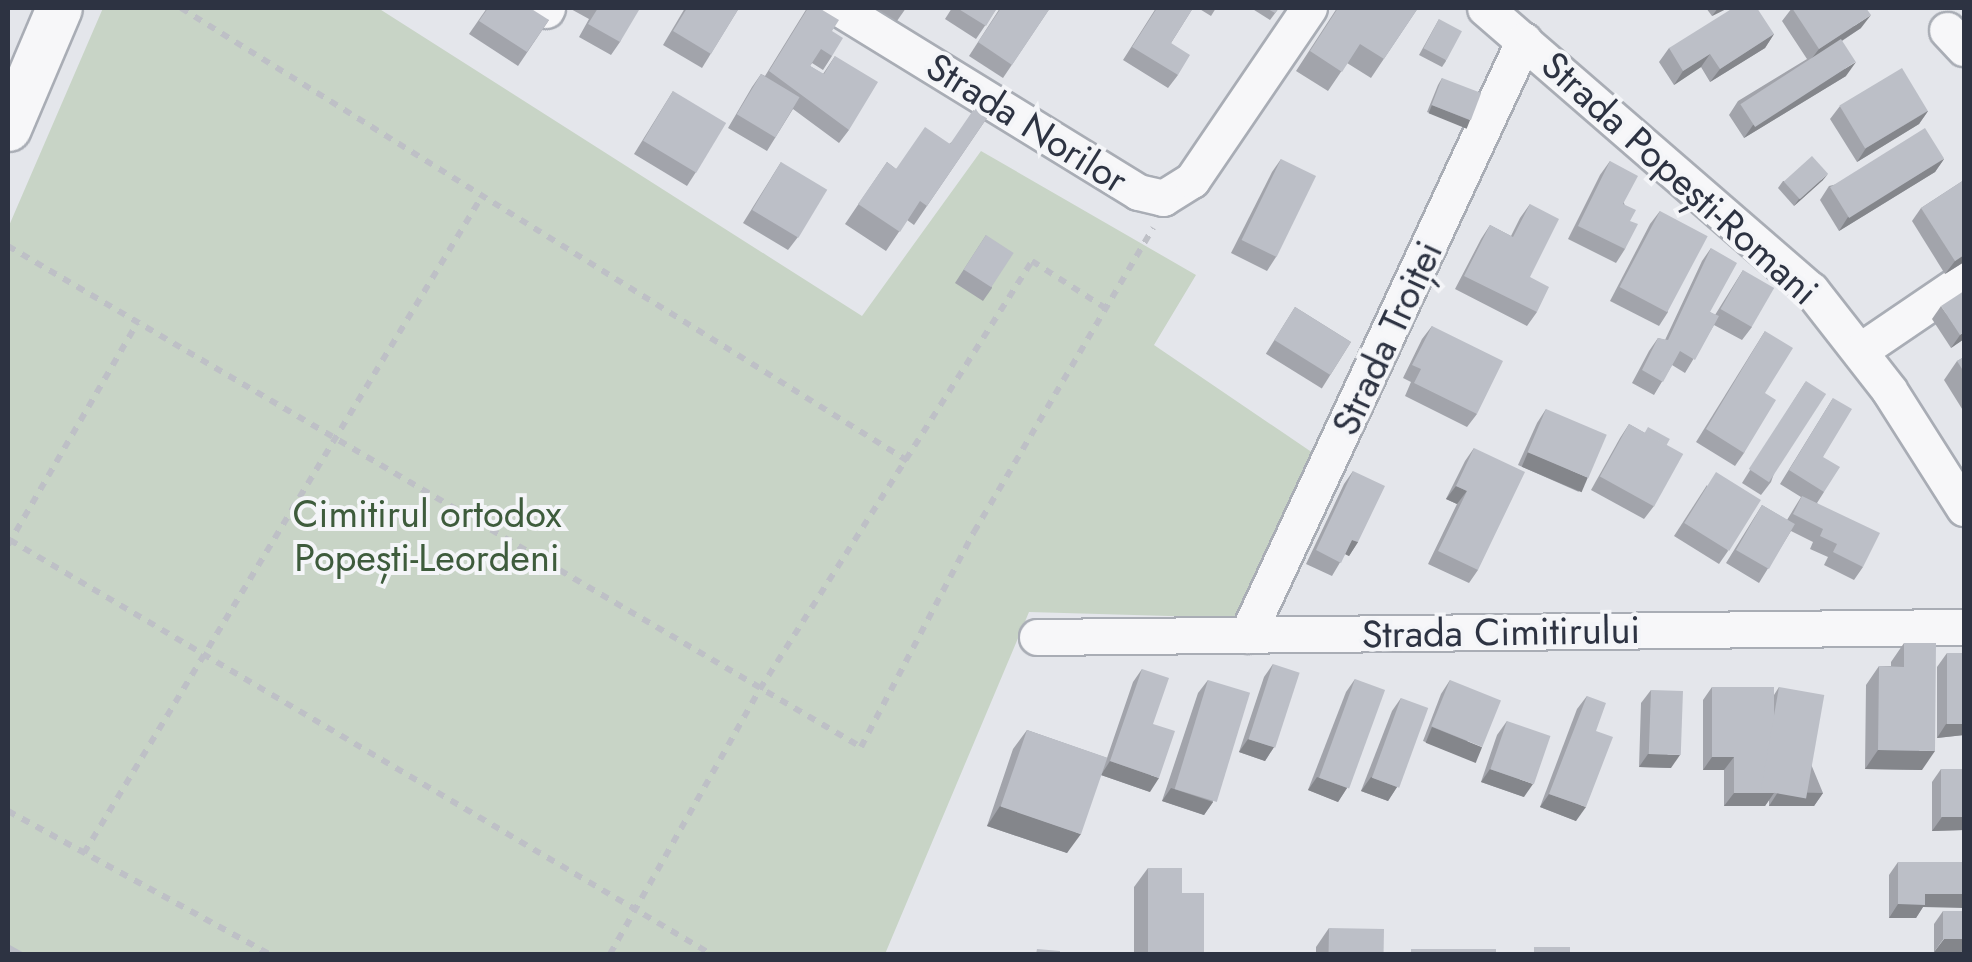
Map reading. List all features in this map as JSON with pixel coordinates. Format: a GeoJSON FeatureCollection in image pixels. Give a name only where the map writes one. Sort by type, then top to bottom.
{"type":"FeatureCollection","features":[{"type":"Feature","properties":{"kind":"street"},"geometry":{"type":"LineString","coordinates":[[8,128],[59,8]]}},
{"type":"Feature","properties":{"kind":"street","name":"Strada Norilor"},"geometry":{"type":"LineString","coordinates":[[839,8],[1138,192],[1164,198],[1192,180],[1308,8]]}},
{"type":"Feature","properties":{"kind":"street","name":"Strada Popești-Romani"},"geometry":{"type":"LineString","coordinates":[[1485,8],[1783,261],[1860,350],[1964,508]]}},
{"type":"Feature","properties":{"kind":"street","name":"Strada Troiței"},"geometry":{"type":"LineString","coordinates":[[1247,635],[1524,40]]}},
{"type":"Feature","properties":{"kind":"street"},"geometry":{"type":"LineString","coordinates":[[1860,350],[1964,280]]}},
{"type":"Feature","properties":{"kind":"street","name":"Strada Cimitirului"},"geometry":{"type":"LineString","coordinates":[[1037,637],[1964,627]]}},
{"type":"Feature","properties":{"kind":"path"},"geometry":{"type":"LineString","coordinates":[[181,8],[908,460]]}},
{"type":"Feature","properties":{"kind":"path"},"geometry":{"type":"LineString","coordinates":[[84,853],[202,652],[482,196]]}},
{"type":"Feature","properties":{"kind":"path"},"geometry":{"type":"LineString","coordinates":[[8,246],[861,747],[974,532],[1146,246],[1164,198]]}},
{"type":"Feature","properties":{"kind":"path"},"geometry":{"type":"LineString","coordinates":[[610,954],[760,689],[1032,261],[1110,310]]}},
{"type":"Feature","properties":{"kind":"path"},"geometry":{"type":"LineString","coordinates":[[137,323],[9,542],[712,954]]}},
{"type":"Feature","properties":{"kind":"path"},"geometry":{"type":"LineString","coordinates":[[8,811],[268,954]]}},
{"type":"Feature","properties":{"kind":"green space","name":"Cimitirul ortodox Popești-Leordeni"},"geometry":{"type":"Polygon","coordinates":[[[103,8],[378,8],[862,316],[981,151],[1196,275],[1154,345],[1313,453],[1239,618],[1029,612],[885,954],[8,954],[8,228],[103,8]]]}},
{"type":"Feature","properties":{"kind":"building"},"geometry":{"type":"Polygon","coordinates":[[[488,8],[530,8],[549,20],[527,52],[479,21],[488,8]]]}},
{"type":"Feature","properties":{"kind":"building"},"geometry":{"type":"Polygon","coordinates":[[[598,8],[639,10],[620,42],[588,24],[598,8]]]}},
{"type":"Feature","properties":{"kind":"building"},"geometry":{"type":"Polygon","coordinates":[[[687,8],[739,8],[711,54],[673,31],[687,8]]]}},
{"type":"Feature","properties":{"kind":"building"},"geometry":{"type":"Polygon","coordinates":[[[808,8],[819,8],[839,20],[832,31],[843,38],[832,56],[821,49],[810,66],[824,74],[835,56],[878,82],[849,130],[769,71],[808,8]]]}},
{"type":"Feature","properties":{"kind":"building"},"geometry":{"type":"Polygon","coordinates":[[[957,8],[997,8],[986,26],[957,8]]]}},
{"type":"Feature","properties":{"kind":"building"},"geometry":{"type":"Polygon","coordinates":[[[1001,8],[1050,8],[1012,65],[978,42],[1001,8]]]}},
{"type":"Feature","properties":{"kind":"building"},"geometry":{"type":"Polygon","coordinates":[[[1157,8],[1193,8],[1171,43],[1190,55],[1178,75],[1132,47],[1157,8]]]}},
{"type":"Feature","properties":{"kind":"building"},"geometry":{"type":"Polygon","coordinates":[[[1338,8],[1418,8],[1384,59],[1360,44],[1342,72],[1310,51],[1338,8]]]}},
{"type":"Feature","properties":{"kind":"building"},"geometry":{"type":"Polygon","coordinates":[[[1733,8],[1757,8],[1774,34],[1720,69],[1710,54],[1683,71],[1669,48],[1733,8]]]}},
{"type":"Feature","properties":{"kind":"building"},"geometry":{"type":"Polygon","coordinates":[[[1792,8],[1866,8],[1871,15],[1819,49],[1792,8]]]}},
{"type":"Feature","properties":{"kind":"building"},"geometry":{"type":"Polygon","coordinates":[[[1439,19],[1462,31],[1446,60],[1424,48],[1439,19]]]}},
{"type":"Feature","properties":{"kind":"building"},"geometry":{"type":"Polygon","coordinates":[[[1841,39],[1856,62],[1755,127],[1740,104],[1841,39]]]}},
{"type":"Feature","properties":{"kind":"building"},"geometry":{"type":"Polygon","coordinates":[[[1902,68],[1928,111],[1865,148],[1839,106],[1902,68]]]}},
{"type":"Feature","properties":{"kind":"building"},"geometry":{"type":"Polygon","coordinates":[[[761,74],[800,97],[775,137],[737,114],[761,74]]]}},
{"type":"Feature","properties":{"kind":"building"},"geometry":{"type":"Polygon","coordinates":[[[1442,78],[1481,93],[1471,120],[1432,105],[1442,78]]]}},
{"type":"Feature","properties":{"kind":"building"},"geometry":{"type":"Polygon","coordinates":[[[673,91],[726,123],[696,173],[643,141],[673,91]]]}},
{"type":"Feature","properties":{"kind":"building"},"geometry":{"type":"Polygon","coordinates":[[[976,106],[989,115],[927,206],[920,201],[900,232],[858,204],[887,162],[896,169],[925,127],[950,144],[976,106]]]}},
{"type":"Feature","properties":{"kind":"building"},"geometry":{"type":"Polygon","coordinates":[[[1925,128],[1944,159],[1849,218],[1830,187],[1925,128]]]}},
{"type":"Feature","properties":{"kind":"building"},"geometry":{"type":"Polygon","coordinates":[[[1812,156],[1828,174],[1800,199],[1784,181],[1812,156]]]}},
{"type":"Feature","properties":{"kind":"building"},"geometry":{"type":"Polygon","coordinates":[[[1281,159],[1316,176],[1277,257],[1242,240],[1281,159]]]}},
{"type":"Feature","properties":{"kind":"building"},"geometry":{"type":"Polygon","coordinates":[[[1610,161],[1638,176],[1623,204],[1636,210],[1630,221],[1638,224],[1625,249],[1578,226],[1610,161]]]}},
{"type":"Feature","properties":{"kind":"building"},"geometry":{"type":"Polygon","coordinates":[[[781,162],[827,190],[798,238],[752,210],[781,162]]]}},
{"type":"Feature","properties":{"kind":"building"},"geometry":{"type":"Polygon","coordinates":[[[1964,180],[1964,255],[1955,261],[1921,208],[1964,180]]]}},
{"type":"Feature","properties":{"kind":"building"},"geometry":{"type":"Polygon","coordinates":[[[1530,204],[1559,219],[1530,277],[1549,287],[1537,312],[1464,276],[1490,225],[1513,237],[1530,204]]]}},
{"type":"Feature","properties":{"kind":"building"},"geometry":{"type":"Polygon","coordinates":[[[1660,211],[1708,236],[1667,312],[1620,287],[1660,211]]]}},
{"type":"Feature","properties":{"kind":"building"},"geometry":{"type":"Polygon","coordinates":[[[986,235],[1014,253],[991,287],[964,269],[986,235]]]}},
{"type":"Feature","properties":{"kind":"building"},"geometry":{"type":"Polygon","coordinates":[[[1711,248],[1737,263],[1710,312],[1719,316],[1695,360],[1680,351],[1663,382],[1642,370],[1658,338],[1668,340],[1711,248]]]}},
{"type":"Feature","properties":{"kind":"building"},"geometry":{"type":"Polygon","coordinates":[[[1743,270],[1774,288],[1752,327],[1720,309],[1743,270]]]}},
{"type":"Feature","properties":{"kind":"building"},"geometry":{"type":"Polygon","coordinates":[[[1964,291],[1964,332],[1960,335],[1941,306],[1964,291]]]}},
{"type":"Feature","properties":{"kind":"building"},"geometry":{"type":"Polygon","coordinates":[[[1295,307],[1351,342],[1330,375],[1274,340],[1295,307]]]}},
{"type":"Feature","properties":{"kind":"building"},"geometry":{"type":"Polygon","coordinates":[[[1432,326],[1503,361],[1477,414],[1414,383],[1421,369],[1412,365],[1432,326]]]}},
{"type":"Feature","properties":{"kind":"building"},"geometry":{"type":"Polygon","coordinates":[[[1765,331],[1793,348],[1765,393],[1776,400],[1744,453],[1706,429],[1765,331]]]}},
{"type":"Feature","properties":{"kind":"building"},"geometry":{"type":"Polygon","coordinates":[[[1806,381],[1826,394],[1769,482],[1749,469],[1806,381]]]}},
{"type":"Feature","properties":{"kind":"building"},"geometry":{"type":"Polygon","coordinates":[[[1833,398],[1852,409],[1823,457],[1840,467],[1824,492],[1789,470],[1833,398]]]}},
{"type":"Feature","properties":{"kind":"building"},"geometry":{"type":"Polygon","coordinates":[[[1546,409],[1607,435],[1588,478],[1528,452],[1546,409]]]}},
{"type":"Feature","properties":{"kind":"building"},"geometry":{"type":"Polygon","coordinates":[[[1629,424],[1683,454],[1654,507],[1600,476],[1629,424]]]}},
{"type":"Feature","properties":{"kind":"building"},"geometry":{"type":"Polygon","coordinates":[[[1648,427],[1670,439],[1666,445],[1645,433],[1648,427]]]}},
{"type":"Feature","properties":{"kind":"building"},"geometry":{"type":"Polygon","coordinates":[[[1474,448],[1525,472],[1478,570],[1438,551],[1467,491],[1456,486],[1474,448]]]}},
{"type":"Feature","properties":{"kind":"building"},"geometry":{"type":"Polygon","coordinates":[[[1353,471],[1385,486],[1358,542],[1352,540],[1341,563],[1316,550],[1353,471]]]}},
{"type":"Feature","properties":{"kind":"building"},"geometry":{"type":"Polygon","coordinates":[[[1716,472],[1761,500],[1729,551],[1684,523],[1716,472]]]}},
{"type":"Feature","properties":{"kind":"building"},"geometry":{"type":"Polygon","coordinates":[[[1802,496],[1880,533],[1863,567],[1833,552],[1837,544],[1820,536],[1823,529],[1793,514],[1802,496]]]}},
{"type":"Feature","properties":{"kind":"building"},"geometry":{"type":"Polygon","coordinates":[[[1762,505],[1795,524],[1769,569],[1736,550],[1762,505]]]}},
{"type":"Feature","properties":{"kind":"building"},"geometry":{"type":"Polygon","coordinates":[[[1904,643],[1936,643],[1935,751],[1878,750],[1879,666],[1904,667],[1904,643]]]}},
{"type":"Feature","properties":{"kind":"building"},"geometry":{"type":"Polygon","coordinates":[[[1947,653],[1964,653],[1964,724],[1947,724],[1947,653]]]}},
{"type":"Feature","properties":{"kind":"building"},"geometry":{"type":"Polygon","coordinates":[[[1273,664],[1300,673],[1275,748],[1249,739],[1273,664]]]}},
{"type":"Feature","properties":{"kind":"building"},"geometry":{"type":"Polygon","coordinates":[[[1142,669],[1169,678],[1153,724],[1175,731],[1159,778],[1110,761],[1142,669]]]}},
{"type":"Feature","properties":{"kind":"building"},"geometry":{"type":"Polygon","coordinates":[[[1355,679],[1385,690],[1349,789],[1319,778],[1355,679]]]}},
{"type":"Feature","properties":{"kind":"building"},"geometry":{"type":"Polygon","coordinates":[[[1208,680],[1250,693],[1217,802],[1175,789],[1208,680]]]}},
{"type":"Feature","properties":{"kind":"building"},"geometry":{"type":"Polygon","coordinates":[[[1450,680],[1501,701],[1482,747],[1431,726],[1450,680]]]}},
{"type":"Feature","properties":{"kind":"building"},"geometry":{"type":"Polygon","coordinates":[[[1712,687],[1774,687],[1774,793],[1734,793],[1734,757],[1712,757],[1712,687]]]}},
{"type":"Feature","properties":{"kind":"building"},"geometry":{"type":"Polygon","coordinates":[[[1779,687],[1824,695],[1806,798],[1761,790],[1779,687]]]}},
{"type":"Feature","properties":{"kind":"building"},"geometry":{"type":"Polygon","coordinates":[[[1651,690],[1683,691],[1681,755],[1649,754],[1651,690]]]}},
{"type":"Feature","properties":{"kind":"building"},"geometry":{"type":"Polygon","coordinates":[[[1587,696],[1606,703],[1596,731],[1613,737],[1586,807],[1549,794],[1587,696]]]}},
{"type":"Feature","properties":{"kind":"building"},"geometry":{"type":"Polygon","coordinates":[[[1401,698],[1428,708],[1399,788],[1372,778],[1401,698]]]}},
{"type":"Feature","properties":{"kind":"building"},"geometry":{"type":"Polygon","coordinates":[[[1507,721],[1550,736],[1534,784],[1490,769],[1507,721]]]}},
{"type":"Feature","properties":{"kind":"building"},"geometry":{"type":"Polygon","coordinates":[[[1027,730],[1107,758],[1081,834],[1001,807],[1027,730]]]}},
{"type":"Feature","properties":{"kind":"building"},"geometry":{"type":"Polygon","coordinates":[[[1941,769],[1964,769],[1964,817],[1941,817],[1941,769]]]}},
{"type":"Feature","properties":{"kind":"building"},"geometry":{"type":"Polygon","coordinates":[[[1898,862],[1964,862],[1964,894],[1925,894],[1925,905],[1898,904],[1898,862]]]}},
{"type":"Feature","properties":{"kind":"building"},"geometry":{"type":"Polygon","coordinates":[[[1148,868],[1182,868],[1182,893],[1204,893],[1204,954],[1148,954],[1148,868]]]}},
{"type":"Feature","properties":{"kind":"building"},"geometry":{"type":"Polygon","coordinates":[[[1943,911],[1964,911],[1964,939],[1943,939],[1943,911]]]}},
{"type":"Feature","properties":{"kind":"building"},"geometry":{"type":"Polygon","coordinates":[[[1329,928],[1384,929],[1384,954],[1329,954],[1329,928]]]}},
{"type":"Feature","properties":{"kind":"building"},"geometry":{"type":"Polygon","coordinates":[[[8,944],[26,954],[8,954],[8,944]]]}},
{"type":"Feature","properties":{"kind":"building"},"geometry":{"type":"Polygon","coordinates":[[[1534,947],[1570,947],[1570,954],[1534,954],[1534,947]]]}},
{"type":"Feature","properties":{"kind":"building"},"geometry":{"type":"Polygon","coordinates":[[[1037,949],[1060,951],[1060,954],[1036,954],[1037,949]]]}},
{"type":"Feature","properties":{"kind":"building"},"geometry":{"type":"Polygon","coordinates":[[[1411,949],[1496,949],[1496,954],[1411,954],[1411,949]]]}}]}
